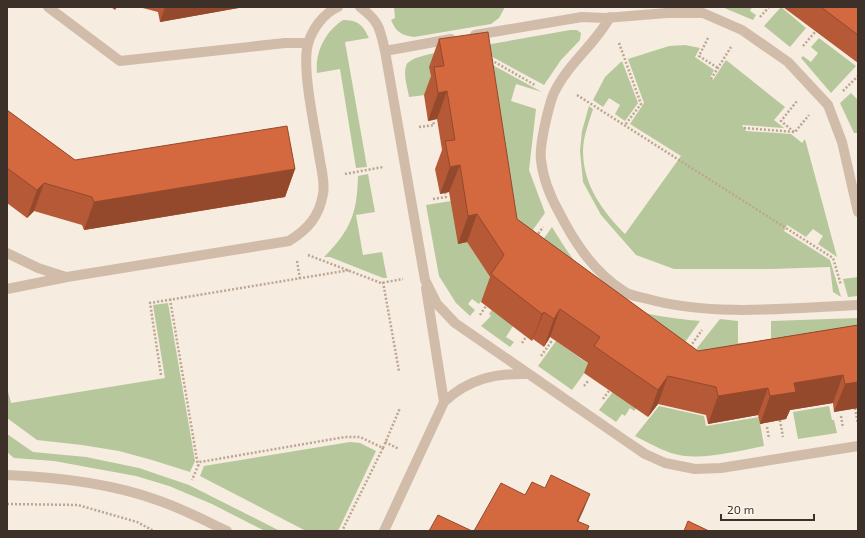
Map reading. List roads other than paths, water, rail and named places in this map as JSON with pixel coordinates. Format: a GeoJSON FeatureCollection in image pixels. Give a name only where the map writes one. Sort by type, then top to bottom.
{"type":"FeatureCollection","features":[{"type":"Feature","properties":{"kind":"street"},"geometry":{"type":"LineString","coordinates":[[48,7],[120,61],[284,43],[308,44]]}},
{"type":"Feature","properties":{"kind":"street"},"geometry":{"type":"LineString","coordinates":[[7,289],[289,241],[305,231],[317,214],[324,193],[306,68],[308,44],[322,19],[338,7]]}},
{"type":"Feature","properties":{"kind":"street"},"geometry":{"type":"LineString","coordinates":[[360,7],[373,16],[381,32],[386,50],[404,164],[425,277],[444,402]]}},
{"type":"Feature","properties":{"kind":"street"},"geometry":{"type":"LineString","coordinates":[[386,50],[582,17],[610,18],[667,13],[703,13],[742,30],[788,62],[823,98],[837,126],[858,212]]}},
{"type":"Feature","properties":{"kind":"street"},"geometry":{"type":"LineString","coordinates":[[610,18],[603,29],[574,61],[554,95],[546,122],[541,160],[547,185],[556,208],[574,242],[597,269],[626,293],[664,304],[718,309],[858,306]]}},
{"type":"Feature","properties":{"kind":"street"},"geometry":{"type":"LineString","coordinates":[[7,253],[38,268],[67,278]]}},
{"type":"Feature","properties":{"kind":"street"},"geometry":{"type":"LineString","coordinates":[[425,277],[437,304],[455,323],[645,454],[665,463],[695,469],[721,468],[858,446]]}},
{"type":"Feature","properties":{"kind":"street"},"geometry":{"type":"LineString","coordinates":[[384,531],[444,402],[456,390],[472,382],[505,373],[528,374]]}},
{"type":"Feature","properties":{"kind":"street"},"geometry":{"type":"LineString","coordinates":[[7,476],[35,476],[91,483],[131,492],[157,500],[227,531]]}}]}
